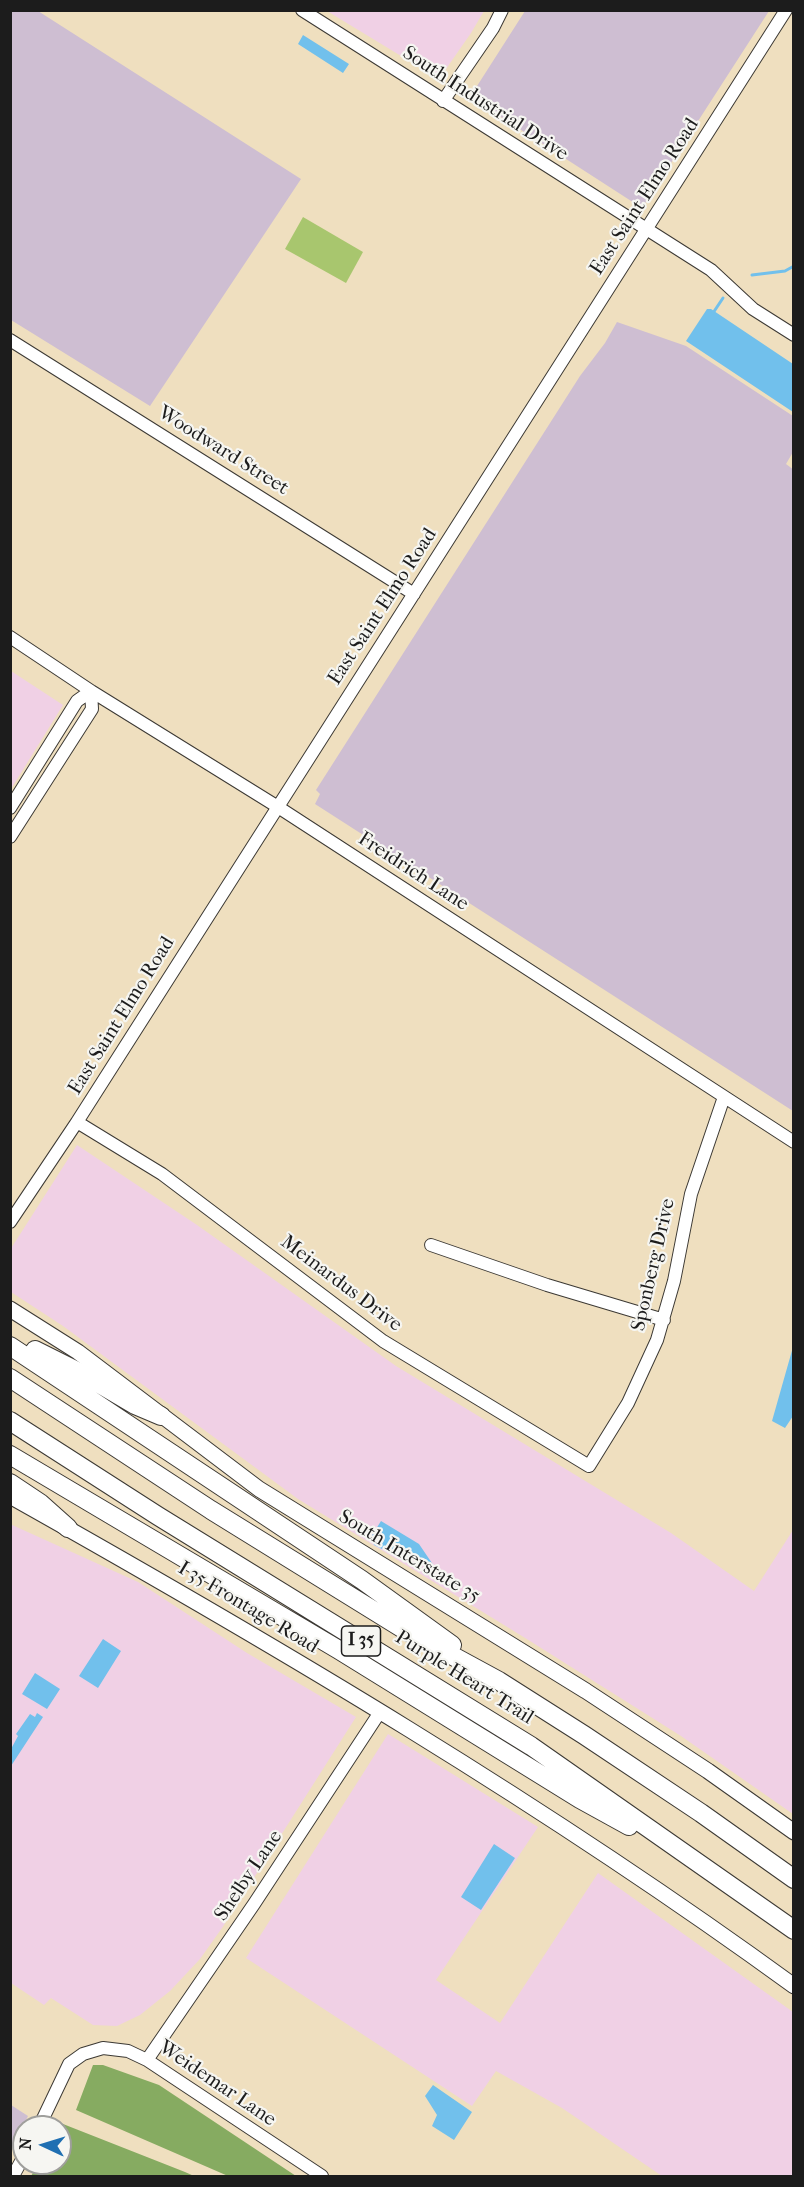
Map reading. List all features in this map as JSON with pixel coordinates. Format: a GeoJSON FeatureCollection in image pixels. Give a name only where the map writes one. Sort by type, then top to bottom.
{"type":"FeatureCollection","features":[{"type":"Feature","properties":{"kind":"highway"},"geometry":{"type":"LineString","coordinates":[[10,1336],[135,1405],[161,1416]]}},
{"type":"Feature","properties":{"kind":"highway"},"geometry":{"type":"LineString","coordinates":[[10,1346],[362,1580],[499,1681]]}},
{"type":"Feature","properties":{"kind":"highway","name":"Purple Heart Trail"},"geometry":{"type":"LineString","coordinates":[[10,1378],[211,1510],[405,1630],[499,1681],[640,1772],[794,1879]]}},
{"type":"Feature","properties":{"kind":"highway","name":"Purple Heart Trail"},"geometry":{"type":"LineString","coordinates":[[10,1421],[168,1522],[531,1746],[794,1930]]}},
{"type":"Feature","properties":{"kind":"highway"},"geometry":{"type":"LineString","coordinates":[[10,1455],[329,1644],[580,1799],[707,1868]]}},
{"type":"Feature","properties":{"kind":"highway"},"geometry":{"type":"LineString","coordinates":[[10,1482],[40,1503],[68,1528]]}},
{"type":"Feature","properties":{"kind":"main road","name":"South Interstate 35"},"geometry":{"type":"LineString","coordinates":[[10,1309],[78,1352],[259,1489],[586,1691],[708,1771],[794,1832]]}},
{"type":"Feature","properties":{"kind":"main road"},"geometry":{"type":"LineString","coordinates":[[10,1496],[68,1528]]}},
{"type":"Feature","properties":{"kind":"main road","name":"I 35 Frontage Road"},"geometry":{"type":"LineString","coordinates":[[68,1528],[132,1563],[528,1804],[625,1867],[794,1986]]}},
{"type":"Feature","properties":{"kind":"street","name":"South Industrial Drive"},"geometry":{"type":"LineString","coordinates":[[302,10],[711,270],[753,309],[794,335]]}},
{"type":"Feature","properties":{"kind":"street"},"geometry":{"type":"LineString","coordinates":[[443,101],[493,28],[502,10]]}},
{"type":"Feature","properties":{"kind":"street","name":"East Saint Elmo Road"},"geometry":{"type":"LineString","coordinates":[[10,1222],[77,1122],[786,10]]}},
{"type":"Feature","properties":{"kind":"street","name":"Woodward Street"},"geometry":{"type":"LineString","coordinates":[[10,340],[414,594]]}},
{"type":"Feature","properties":{"kind":"street","name":"Freidrich Lane"},"geometry":{"type":"LineString","coordinates":[[10,637],[91,691],[278,807],[794,1142]]}},
{"type":"Feature","properties":{"kind":"street"},"geometry":{"type":"LineString","coordinates":[[10,808],[77,701],[91,691]]}},
{"type":"Feature","properties":{"kind":"street"},"geometry":{"type":"LineString","coordinates":[[10,837],[92,709],[91,691]]}},
{"type":"Feature","properties":{"kind":"street","name":"Sponberg Drive"},"geometry":{"type":"LineString","coordinates":[[589,1466],[636,1389],[664,1320],[691,1194],[724,1097]]}},
{"type":"Feature","properties":{"kind":"street","name":"Meinardus Drive"},"geometry":{"type":"LineString","coordinates":[[77,1122],[162,1174],[383,1341],[589,1466]]}},
{"type":"Feature","properties":{"kind":"street"},"geometry":{"type":"LineString","coordinates":[[431,1245],[547,1285],[664,1320]]}},
{"type":"Feature","properties":{"kind":"street","name":"Shelby Lane"},"geometry":{"type":"LineString","coordinates":[[147,2060],[254,1904],[380,1712]]}},
{"type":"Feature","properties":{"kind":"street","name":"Weidemar Lane"},"geometry":{"type":"LineString","coordinates":[[45,2115],[69,2064],[83,2054],[103,2048],[128,2050],[147,2060],[322,2176]]}},
{"type":"Feature","properties":{"kind":"shaded area"},"geometry":{"type":"Polygon","coordinates":[[[10,11],[38,11],[301,179],[150,406],[11,320],[10,11]]]}},
{"type":"Feature","properties":{"kind":"shaded area"},"geometry":{"type":"Polygon","coordinates":[[[327,11],[484,11],[439,79],[327,11]]]}},
{"type":"Feature","properties":{"kind":"shaded area"},"geometry":{"type":"Polygon","coordinates":[[[525,11],[769,11],[642,208],[470,97],[525,11]]]}},
{"type":"Feature","properties":{"kind":"shaded area"},"geometry":{"type":"Polygon","coordinates":[[[617,322],[686,346],[793,416],[793,452],[786,464],[794,470],[793,1111],[315,804],[320,794],[316,790],[580,376],[605,343],[617,322]]]}},
{"type":"Feature","properties":{"kind":"shaded area"},"geometry":{"type":"Polygon","coordinates":[[[11,671],[63,705],[11,789],[11,671]]]}},
{"type":"Feature","properties":{"kind":"shaded area"},"geometry":{"type":"Polygon","coordinates":[[[77,1145],[197,1225],[396,1366],[671,1533],[754,1591],[793,1530],[793,1814],[681,1736],[298,1499],[63,1326],[11,1292],[10,1250],[77,1145]]]}},
{"type":"Feature","properties":{"kind":"shaded area"},"geometry":{"type":"Polygon","coordinates":[[[10,1524],[138,1582],[247,1653],[356,1717],[200,1959],[170,1991],[140,2015],[117,2026],[93,2025],[51,1998],[44,2005],[11,1983],[10,1524]]]}},
{"type":"Feature","properties":{"kind":"shaded area"},"geometry":{"type":"Polygon","coordinates":[[[388,1734],[538,1827],[436,1980],[500,2023],[598,1873],[793,2012],[793,2176],[662,2176],[562,2108],[496,2071],[472,2106],[246,1958],[388,1734]]]}},
{"type":"Feature","properties":{"kind":"shaded area"},"geometry":{"type":"Polygon","coordinates":[[[11,2105],[26,2115],[12,2115],[11,2150],[11,2105]]]}},
{"type":"Feature","properties":{"kind":"green space"},"geometry":{"type":"Polygon","coordinates":[[[303,217],[363,252],[346,283],[285,249],[303,217]]]}},
{"type":"Feature","properties":{"kind":"green space"},"geometry":{"type":"Polygon","coordinates":[[[93,2065],[103,2065],[159,2085],[296,2176],[228,2176],[76,2110],[93,2065]]]}},
{"type":"Feature","properties":{"kind":"green space"},"geometry":{"type":"Polygon","coordinates":[[[72,2128],[194,2176],[31,2176],[72,2175],[72,2128]]]}},
{"type":"Feature","properties":{"kind":"water"},"geometry":{"type":"Polygon","coordinates":[[[303,35],[349,64],[343,73],[298,44],[303,35]]]}},
{"type":"Feature","properties":{"kind":"water"},"geometry":{"type":"Polygon","coordinates":[[[707,309],[711,309],[793,364],[793,412],[686,341],[707,309]]]}},
{"type":"Feature","properties":{"kind":"water"},"geometry":{"type":"Polygon","coordinates":[[[793,1347],[793,1416],[785,1428],[772,1421],[793,1347]]]}},
{"type":"Feature","properties":{"kind":"water"},"geometry":{"type":"Polygon","coordinates":[[[381,1521],[419,1544],[438,1572],[410,1554],[407,1559],[385,1546],[382,1549],[374,1545],[371,1537],[381,1521]]]}},
{"type":"Feature","properties":{"kind":"water"},"geometry":{"type":"Polygon","coordinates":[[[103,1639],[121,1651],[98,1688],[79,1676],[103,1639]]]}},
{"type":"Feature","properties":{"kind":"water"},"geometry":{"type":"Polygon","coordinates":[[[35,1673],[60,1689],[47,1709],[22,1694],[35,1673]]]}},
{"type":"Feature","properties":{"kind":"water"},"geometry":{"type":"Polygon","coordinates":[[[37,1713],[43,1717],[11,1766],[11,1749],[18,1736],[16,1734],[30,1714],[35,1717],[37,1713]]]}},
{"type":"Feature","properties":{"kind":"water"},"geometry":{"type":"Polygon","coordinates":[[[494,1844],[515,1858],[481,1910],[461,1897],[494,1844]]]}},
{"type":"Feature","properties":{"kind":"water"},"geometry":{"type":"Polygon","coordinates":[[[433,2085],[472,2112],[454,2140],[432,2126],[437,2115],[425,2096],[433,2085]]]}},
{"type":"Feature","properties":{"kind":"waterway"},"geometry":{"type":"LineString","coordinates":[[752,275],[785,271],[794,266]]}},
{"type":"Feature","properties":{"kind":"waterway"},"geometry":{"type":"LineString","coordinates":[[713,313],[723,298]]}}]}
